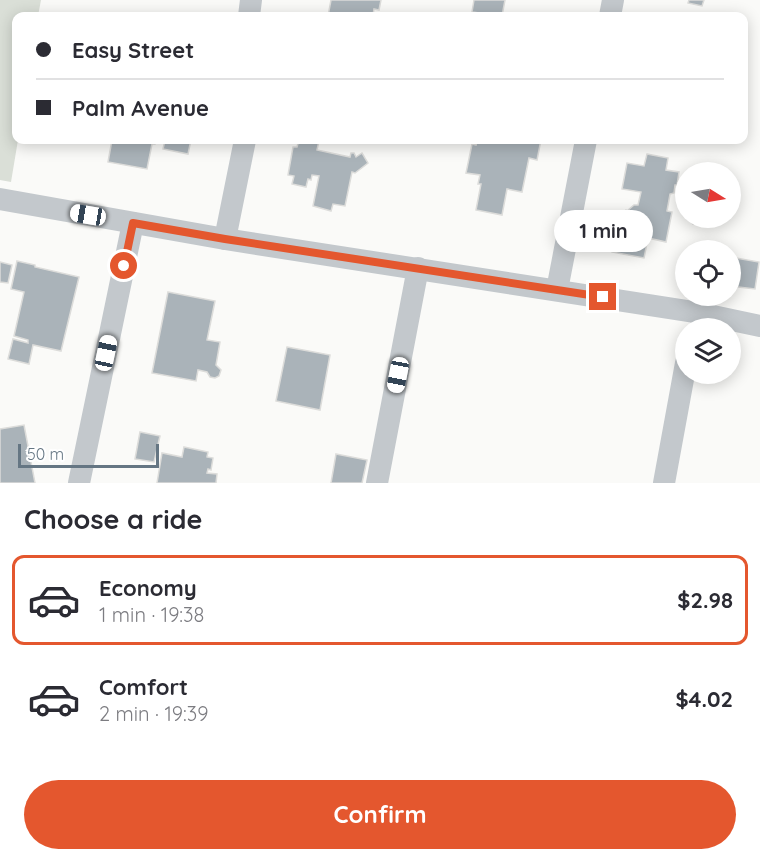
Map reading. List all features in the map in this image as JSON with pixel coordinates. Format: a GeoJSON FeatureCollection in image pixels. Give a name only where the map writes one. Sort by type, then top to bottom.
{"type":"FeatureCollection","features":[{"type":"Feature","properties":{"kind":"street"},"geometry":{"type":"LineString","coordinates":[[225,239],[244,144]]}},
{"type":"Feature","properties":{"kind":"street"},"geometry":{"type":"LineString","coordinates":[[557,290],[585,144]]}},
{"type":"Feature","properties":{"kind":"street"},"geometry":{"type":"LineString","coordinates":[[0,199],[225,239],[557,290],[684,318]]}},
{"type":"Feature","properties":{"kind":"street"},"geometry":{"type":"LineString","coordinates":[[79,483],[133,223]]}},
{"type":"Feature","properties":{"kind":"street"},"geometry":{"type":"LineString","coordinates":[[377,483],[418,268]]}},
{"type":"Feature","properties":{"kind":"street"},"geometry":{"type":"LineString","coordinates":[[741,324],[760,326]]}},
{"type":"Feature","properties":{"kind":"street"},"geometry":{"type":"LineString","coordinates":[[664,483],[682,384]]}},
{"type":"Feature","properties":{"kind":"shaded area"},"geometry":{"type":"Polygon","coordinates":[[[0,0],[41,0],[39,12],[12,12],[12,144],[17,144],[11,182],[0,180],[0,0]]]}},
{"type":"Feature","properties":{"kind":"building"},"geometry":{"type":"Polygon","coordinates":[[[331,0],[381,0],[379,10],[374,9],[374,12],[329,12],[331,0]]]}},
{"type":"Feature","properties":{"kind":"building"},"geometry":{"type":"Polygon","coordinates":[[[474,0],[505,0],[503,12],[472,12],[474,0]]]}},
{"type":"Feature","properties":{"kind":"building"},"geometry":{"type":"Polygon","coordinates":[[[689,0],[704,0],[702,6],[688,3],[689,0]]]}},
{"type":"Feature","properties":{"kind":"building"},"geometry":{"type":"Polygon","coordinates":[[[111,144],[152,144],[147,169],[108,162],[111,144]]]}},
{"type":"Feature","properties":{"kind":"building"},"geometry":{"type":"Polygon","coordinates":[[[164,144],[190,144],[188,154],[163,149],[164,144]]]}},
{"type":"Feature","properties":{"kind":"building"},"geometry":{"type":"Polygon","coordinates":[[[298,144],[318,144],[317,150],[350,157],[351,153],[354,153],[356,157],[362,153],[368,163],[355,173],[352,172],[345,206],[333,204],[331,211],[313,206],[319,176],[312,175],[306,187],[292,184],[294,176],[288,175],[293,147],[297,147],[298,144]]]}},
{"type":"Feature","properties":{"kind":"building"},"geometry":{"type":"Polygon","coordinates":[[[472,144],[540,144],[537,160],[529,158],[522,192],[507,189],[502,215],[476,210],[481,184],[478,184],[480,175],[466,173],[472,144]]]}},
{"type":"Feature","properties":{"kind":"building"},"geometry":{"type":"Polygon","coordinates":[[[647,154],[668,158],[666,170],[675,171],[675,185],[674,193],[670,194],[667,211],[672,212],[666,242],[648,238],[644,258],[612,252],[618,220],[626,210],[638,205],[641,192],[622,189],[627,163],[644,166],[647,154]]]}},
{"type":"Feature","properties":{"kind":"building"},"geometry":{"type":"Polygon","coordinates":[[[741,259],[759,262],[755,289],[741,287],[741,259]]]}},
{"type":"Feature","properties":{"kind":"building"},"geometry":{"type":"Polygon","coordinates":[[[17,261],[79,277],[61,351],[33,345],[29,364],[8,359],[13,339],[28,343],[28,340],[14,336],[24,292],[11,289],[17,261]]]}},
{"type":"Feature","properties":{"kind":"building"},"geometry":{"type":"Polygon","coordinates":[[[0,262],[12,265],[8,283],[0,282],[0,262]]]}},
{"type":"Feature","properties":{"kind":"building"},"geometry":{"type":"Polygon","coordinates":[[[168,292],[215,301],[207,340],[220,342],[216,365],[221,370],[219,376],[210,377],[207,372],[198,370],[196,381],[152,373],[168,292]]]}},
{"type":"Feature","properties":{"kind":"building"},"geometry":{"type":"Polygon","coordinates":[[[287,347],[330,355],[320,410],[276,401],[287,347]]]}},
{"type":"Feature","properties":{"kind":"building"},"geometry":{"type":"Polygon","coordinates":[[[24,425],[35,483],[0,483],[0,429],[24,425]]]}},
{"type":"Feature","properties":{"kind":"building"},"geometry":{"type":"Polygon","coordinates":[[[140,432],[160,436],[154,462],[135,459],[140,432]]]}},
{"type":"Feature","properties":{"kind":"building"},"geometry":{"type":"Polygon","coordinates":[[[184,447],[208,452],[207,457],[213,458],[211,470],[208,469],[207,473],[217,474],[216,483],[157,483],[162,453],[182,457],[184,447]]]}},
{"type":"Feature","properties":{"kind":"building"},"geometry":{"type":"Polygon","coordinates":[[[336,454],[367,460],[362,483],[331,483],[336,454]]]}},
{"type":"Feature","properties":{"kind":"route"},"geometry":{"type":"LineString","coordinates":[[124,266],[133,223],[603,297]]}}]}
